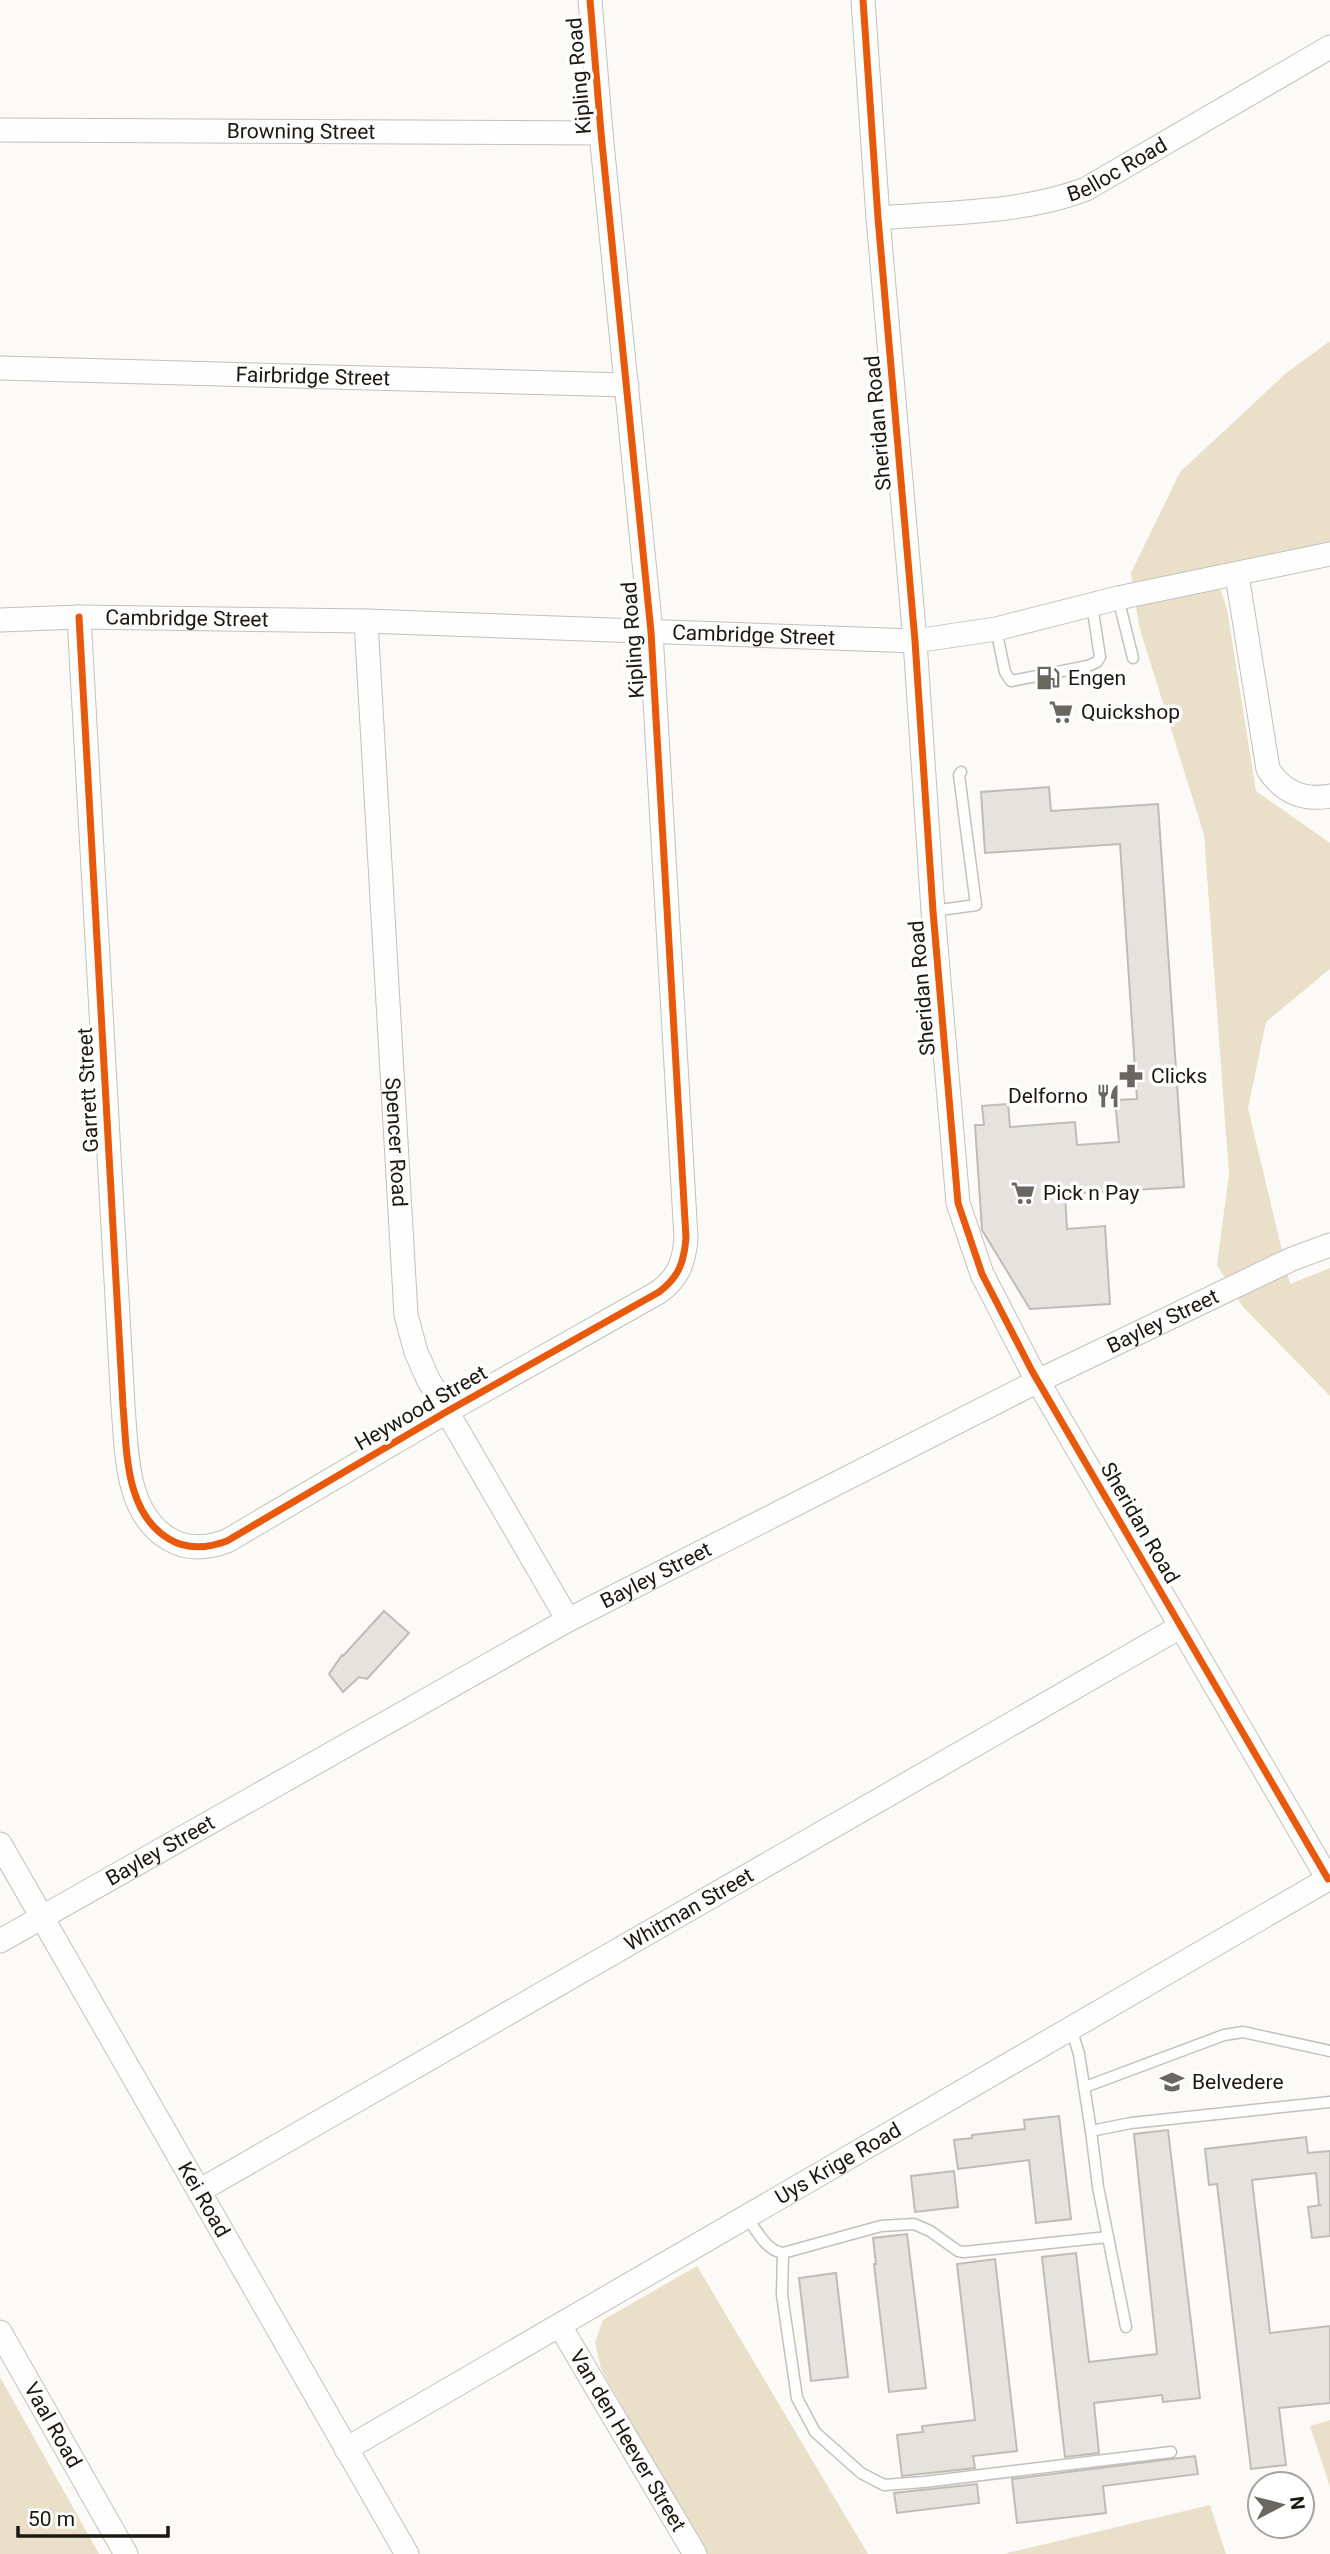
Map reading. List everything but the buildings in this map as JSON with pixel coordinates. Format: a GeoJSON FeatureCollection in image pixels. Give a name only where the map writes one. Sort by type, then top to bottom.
{"type":"FeatureCollection","features":[{"type":"Feature","properties":{"kind":"street","name":"Kipling Road"},"geometry":{"type":"LineString","coordinates":[[590,0],[651,632],[686,1238],[685,1254],[676,1278]]}},
{"type":"Feature","properties":{"kind":"street","name":"Sheridan Road"},"geometry":{"type":"LineString","coordinates":[[863,0],[878,218],[915,641],[933,911],[958,1203],[982,1274],[1038,1381],[1329,1878]]}},
{"type":"Feature","properties":{"kind":"street","name":"Belloc Road"},"geometry":{"type":"LineString","coordinates":[[878,218],[1010,207],[1054,200],[1072,194],[1330,47]]}},
{"type":"Feature","properties":{"kind":"street","name":"Browning Street"},"geometry":{"type":"LineString","coordinates":[[0,130],[601,133]]}},
{"type":"Feature","properties":{"kind":"street","name":"Fairbridge Street"},"geometry":{"type":"LineString","coordinates":[[0,369],[627,385]]}},
{"type":"Feature","properties":{"kind":"street","name":"Cambridge Street"},"geometry":{"type":"LineString","coordinates":[[0,620],[79,617],[366,621],[915,641],[996,629],[1118,598],[1330,554]]}},
{"type":"Feature","properties":{"kind":"street"},"geometry":{"type":"LineString","coordinates":[[1237,575],[1268,769],[1282,786],[1300,796],[1315,799],[1330,796]]}},
{"type":"Feature","properties":{"kind":"street","name":"Garrett Street"},"geometry":{"type":"LineString","coordinates":[[79,617],[123,1406],[129,1469],[142,1512],[149,1524],[176,1544]]}},
{"type":"Feature","properties":{"kind":"street","name":"Spencer Road"},"geometry":{"type":"LineString","coordinates":[[366,621],[406,1315],[416,1352],[446,1412],[568,1620]]}},
{"type":"Feature","properties":{"kind":"street","name":"Bayley Street"},"geometry":{"type":"LineString","coordinates":[[0,1941],[568,1620],[1038,1381],[1292,1259],[1330,1245]]}},
{"type":"Feature","properties":{"kind":"street","name":"Heywood Street"},"geometry":{"type":"LineString","coordinates":[[176,1544],[213,1546],[227,1541],[446,1412],[648,1299],[676,1278]]}},
{"type":"Feature","properties":{"kind":"street","name":"Whitman Street"},"geometry":{"type":"LineString","coordinates":[[199,2191],[1180,1627]]}},
{"type":"Feature","properties":{"kind":"street","name":"Kei Road"},"geometry":{"type":"LineString","coordinates":[[0,1844],[407,2554]]}},
{"type":"Feature","properties":{"kind":"street","name":"Uys Krige Road"},"geometry":{"type":"LineString","coordinates":[[346,2449],[1329,1878]]}},
{"type":"Feature","properties":{"kind":"street","name":"Van den Heever Street"},"geometry":{"type":"LineString","coordinates":[[560,2326],[695,2554]]}},
{"type":"Feature","properties":{"kind":"street","name":"Vaal Road"},"geometry":{"type":"LineString","coordinates":[[0,2332],[126,2554]]}},
{"type":"Feature","properties":{"kind":"lane"},"geometry":{"type":"LineString","coordinates":[[1118,598],[1133,658]]}},
{"type":"Feature","properties":{"kind":"lane"},"geometry":{"type":"LineString","coordinates":[[996,629],[1005,672],[1011,681],[1088,666],[1097,662],[1100,653],[1092,604]]}},
{"type":"Feature","properties":{"kind":"lane"},"geometry":{"type":"LineString","coordinates":[[933,911],[976,905],[959,775],[961,772]]}},
{"type":"Feature","properties":{"kind":"lane"},"geometry":{"type":"LineString","coordinates":[[1071,2028],[1085,2087],[1098,2187],[1126,2327]]}},
{"type":"Feature","properties":{"kind":"lane"},"geometry":{"type":"LineString","coordinates":[[1085,2087],[1224,2035],[1243,2032],[1330,2051]]}},
{"type":"Feature","properties":{"kind":"lane"},"geometry":{"type":"LineString","coordinates":[[1091,2131],[1131,2123],[1330,2102]]}},
{"type":"Feature","properties":{"kind":"lane"},"geometry":{"type":"LineString","coordinates":[[746,2216],[769,2247],[783,2253],[881,2226],[914,2224],[964,2252],[1108,2238]]}},
{"type":"Feature","properties":{"kind":"lane"},"geometry":{"type":"LineString","coordinates":[[783,2253],[782,2295],[797,2398],[815,2432],[861,2473],[884,2485],[924,2483],[1171,2452]]}},
{"type":"Feature","properties":{"kind":"shaded area"},"geometry":{"type":"Polygon","coordinates":[[[1330,341],[1330,553],[1217,579],[1227,609],[1256,791],[1330,843],[1330,969],[1266,1022],[1248,1108],[1290,1284],[1330,1268],[1330,1396],[1243,1307],[1217,1265],[1229,1174],[1204,835],[1139,626],[1131,573],[1180,472],[1285,374],[1330,341]]]}},
{"type":"Feature","properties":{"kind":"shaded area"},"geometry":{"type":"Polygon","coordinates":[[[697,2266],[868,2554],[706,2554],[601,2369],[595,2342],[603,2320],[697,2266]]]}},
{"type":"Feature","properties":{"kind":"shaded area"},"geometry":{"type":"Polygon","coordinates":[[[0,2377],[99,2554],[0,2554],[0,2377]]]}},
{"type":"Feature","properties":{"kind":"shaded area"},"geometry":{"type":"Polygon","coordinates":[[[1330,2420],[1330,2487],[1310,2426],[1330,2420]]]}},
{"type":"Feature","properties":{"kind":"shaded area"},"geometry":{"type":"Polygon","coordinates":[[[1210,2505],[1226,2554],[1003,2554],[1210,2505]]]}},
{"type":"Feature","properties":{"kind":"cycle path"},"geometry":{"type":"LineString","coordinates":[[79,617],[128,1461],[136,1498],[155,1528],[176,1543],[205,1546],[227,1541],[446,1412],[659,1292],[676,1275],[684,1254],[686,1238],[651,632],[590,0]]}},
{"type":"Feature","properties":{"kind":"cycle path"},"geometry":{"type":"LineString","coordinates":[[863,0],[878,218],[915,641],[933,911],[958,1203],[982,1274],[1032,1371],[1328,1879]]}},
{"type":"Feature","properties":{"kind":"place","name":"Engen"},"geometry":{"type":"Point","coordinates":[1048,678]}},
{"type":"Feature","properties":{"kind":"place","name":"Quickshop"},"geometry":{"type":"Point","coordinates":[1061,712]}},
{"type":"Feature","properties":{"kind":"place","name":"Clicks"},"geometry":{"type":"Point","coordinates":[1131,1076]}},
{"type":"Feature","properties":{"kind":"place","name":"Delforno"},"geometry":{"type":"Point","coordinates":[1108,1096]}},
{"type":"Feature","properties":{"kind":"place","name":"Pick n Pay"},"geometry":{"type":"Point","coordinates":[1023,1193]}},
{"type":"Feature","properties":{"kind":"place","name":"Belvedere"},"geometry":{"type":"Point","coordinates":[1172,2082]}}]}
